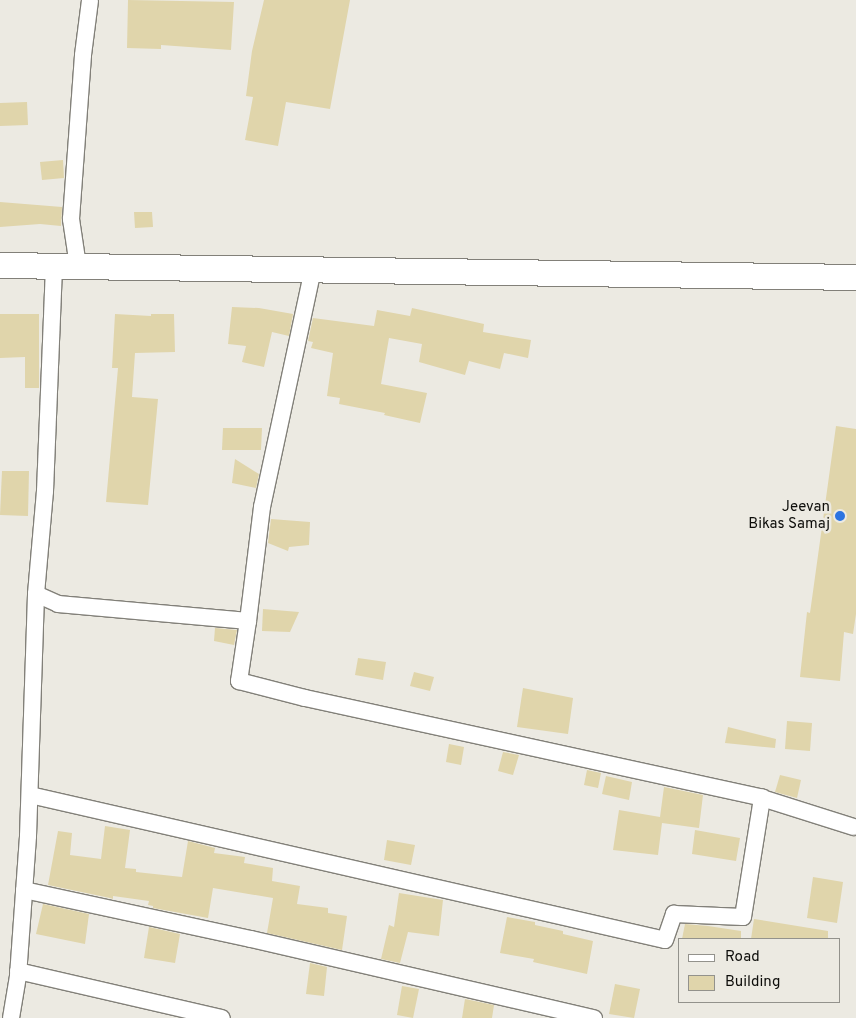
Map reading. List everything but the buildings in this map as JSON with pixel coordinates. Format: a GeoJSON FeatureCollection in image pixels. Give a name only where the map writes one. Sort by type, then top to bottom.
{"type":"FeatureCollection","features":[{"type":"Feature","properties":{"kind":"main road"},"geometry":{"type":"LineString","coordinates":[[0,265],[856,277]]}},
{"type":"Feature","properties":{"kind":"street"},"geometry":{"type":"LineString","coordinates":[[78,266],[71,219],[83,55],[90,0]]}},
{"type":"Feature","properties":{"kind":"street"},"geometry":{"type":"LineString","coordinates":[[11,1018],[7,999],[18,971],[30,795],[36,594],[45,491],[54,266]]}},
{"type":"Feature","properties":{"kind":"street"},"geometry":{"type":"LineString","coordinates":[[313,270],[262,508],[239,681],[305,698],[762,798],[854,827]]}},
{"type":"Feature","properties":{"kind":"street"},"geometry":{"type":"LineString","coordinates":[[36,594],[58,604],[248,620]]}},
{"type":"Feature","properties":{"kind":"street"},"geometry":{"type":"LineString","coordinates":[[30,795],[665,940],[674,914],[743,917],[762,798]]}},
{"type":"Feature","properties":{"kind":"street"},"geometry":{"type":"LineString","coordinates":[[24,890],[251,938],[594,1018]]}},
{"type":"Feature","properties":{"kind":"street"},"geometry":{"type":"LineString","coordinates":[[18,971],[222,1018]]}},
{"type":"Feature","properties":{"kind":"place","name":"Jeevan Bikas Samaj"},"geometry":{"type":"Point","coordinates":[840,516]}}]}
